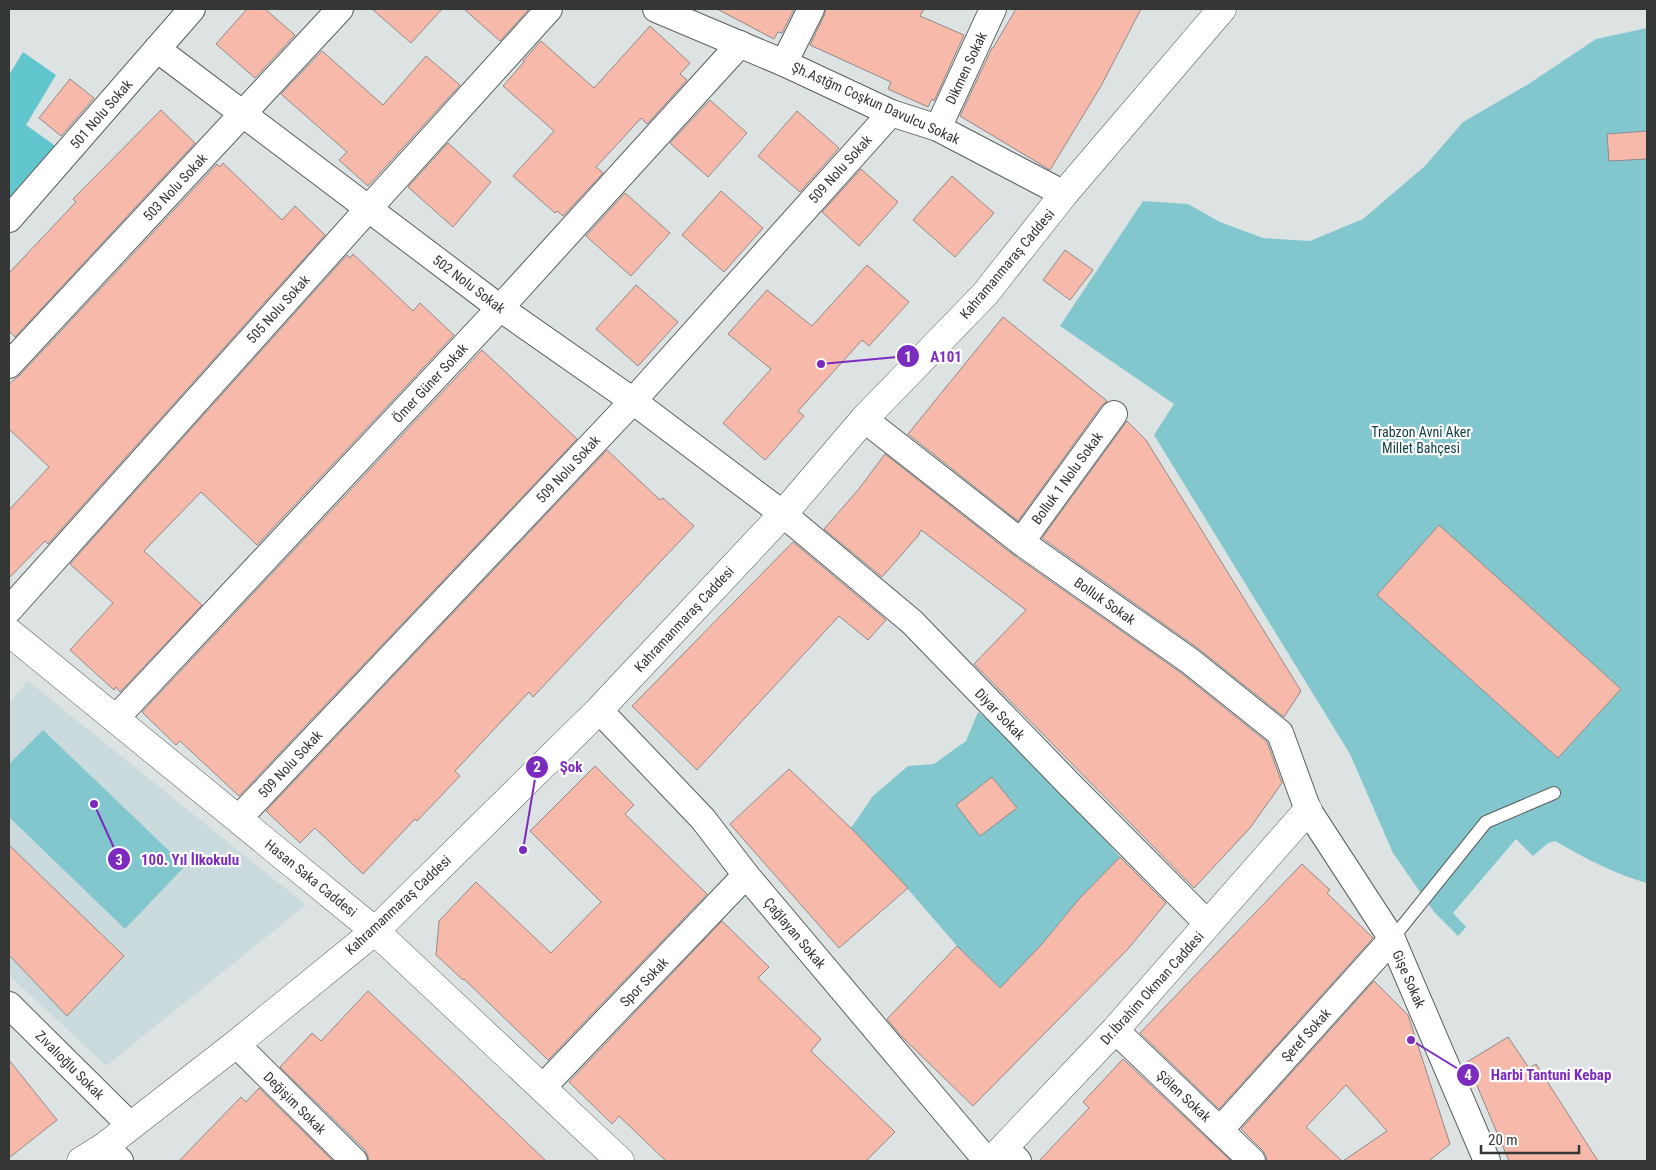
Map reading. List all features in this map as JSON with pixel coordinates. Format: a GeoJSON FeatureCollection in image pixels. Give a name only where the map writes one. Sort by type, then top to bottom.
{"type":"FeatureCollection","features":[{"type":"Feature","properties":{"kind":"street","name":"501 Nolu Sokak"},"geometry":{"type":"LineString","coordinates":[[9,219],[192,9]]}},
{"type":"Feature","properties":{"kind":"street","name":"503 Nolu Sokak"},"geometry":{"type":"LineString","coordinates":[[9,365],[340,9]]}},
{"type":"Feature","properties":{"kind":"street","name":"505 Nolu Sokak"},"geometry":{"type":"LineString","coordinates":[[9,610],[549,9]]}},
{"type":"Feature","properties":{"kind":"street","name":"Şh.Astğm Coşkun Davulcu Sokak"},"geometry":{"type":"LineString","coordinates":[[656,9],[684,14],[740,44],[891,113],[938,128],[1064,194]]}},
{"type":"Feature","properties":{"kind":"street"},"geometry":{"type":"LineString","coordinates":[[784,63],[811,9]]}},
{"type":"Feature","properties":{"kind":"street","name":"Dikmen Sokak"},"geometry":{"type":"LineString","coordinates":[[938,128],[994,9]]}},
{"type":"Feature","properties":{"kind":"street","name":"Kahramanmaraş Caddesi"},"geometry":{"type":"LineString","coordinates":[[81,1161],[113,1153],[131,1126],[236,1044],[375,930],[599,710],[783,514],[864,419],[985,294],[1064,194],[1222,9]]}},
{"type":"Feature","properties":{"kind":"street","name":"Ömer Güner Sokak"},"geometry":{"type":"LineString","coordinates":[[116,718],[500,308],[740,44]]}},
{"type":"Feature","properties":{"kind":"street","name":"502 Nolu Sokak"},"geometry":{"type":"LineString","coordinates":[[158,49],[500,308],[633,400],[783,514]]}},
{"type":"Feature","properties":{"kind":"street","name":"509 Nolu Sokak"},"geometry":{"type":"LineString","coordinates":[[238,819],[633,400],[891,113]]}},
{"type":"Feature","properties":{"kind":"street","name":"Bolluk 1 Nolu Sokak"},"geometry":{"type":"LineString","coordinates":[[1021,542],[1114,414]]}},
{"type":"Feature","properties":{"kind":"street","name":"Bolluk Sokak"},"geometry":{"type":"LineString","coordinates":[[864,419],[1021,542],[1190,660],[1280,733],[1308,810]]}},
{"type":"Feature","properties":{"kind":"street","name":"Diyar Sokak"},"geometry":{"type":"LineString","coordinates":[[783,514],[912,622],[1070,786],[1208,924]]}},
{"type":"Feature","properties":{"kind":"street","name":"Hasan Saka Caddesi"},"geometry":{"type":"LineString","coordinates":[[9,632],[375,930],[620,1161]]}},
{"type":"Feature","properties":{"kind":"street","name":"Çağlayan Sokak"},"geometry":{"type":"LineString","coordinates":[[599,710],[703,819],[746,875],[1000,1158]]}},
{"type":"Feature","properties":{"kind":"street","name":"Dr.İbrahim Okman Caddesi"},"geometry":{"type":"LineString","coordinates":[[1000,1158],[1308,810]]}},
{"type":"Feature","properties":{"kind":"street","name":"Gişe Sokak"},"geometry":{"type":"LineString","coordinates":[[1308,810],[1392,939],[1485,1160]]}},
{"type":"Feature","properties":{"kind":"street","name":"Spor Sokak"},"geometry":{"type":"LineString","coordinates":[[542,1088],[746,875]]}},
{"type":"Feature","properties":{"kind":"street","name":"Şeref Sokak"},"geometry":{"type":"LineString","coordinates":[[1220,1130],[1392,939]]}},
{"type":"Feature","properties":{"kind":"street","name":"Zıvalıoğlu Sokak"},"geometry":{"type":"LineString","coordinates":[[9,1005],[131,1126]]}},
{"type":"Feature","properties":{"kind":"street","name":"Şölen Sokak"},"geometry":{"type":"LineString","coordinates":[[1115,1030],[1252,1161]]}},
{"type":"Feature","properties":{"kind":"street","name":"Değişim Sokak"},"geometry":{"type":"LineString","coordinates":[[236,1044],[354,1161]]}},
{"type":"Feature","properties":{"kind":"lane"},"geometry":{"type":"LineString","coordinates":[[1392,939],[1486,822],[1554,793]]}},
{"type":"Feature","properties":{"kind":"shaded area"},"geometry":{"type":"Polygon","coordinates":[[[23,52],[56,75],[26,125],[57,147],[9,201],[9,75],[23,52]]]}},
{"type":"Feature","properties":{"kind":"shaded area"},"geometry":{"type":"Polygon","coordinates":[[[28,681],[306,905],[106,1066],[9,975],[9,703],[28,681]]]}},
{"type":"Feature","properties":{"kind":"green space","name":"Trabzon Avni Aker Millet Bahçesi"},"geometry":{"type":"Polygon","coordinates":[[[1647,28],[1647,883],[1611,870],[1555,841],[1548,843],[1533,856],[1516,839],[1453,913],[1466,927],[1458,936],[1434,912],[1393,853],[1350,754],[1154,435],[1174,404],[1060,326],[1143,201],[1188,204],[1220,222],[1263,238],[1310,241],[1363,219],[1425,166],[1463,122],[1527,85],[1596,39],[1647,28]]]}},
{"type":"Feature","properties":{"kind":"green space"},"geometry":{"type":"Polygon","coordinates":[[[978,712],[1008,736],[1086,817],[1120,857],[1079,899],[1042,944],[1001,988],[957,946],[907,888],[851,828],[873,796],[908,766],[934,764],[966,741],[978,712]]]}},
{"type":"Feature","properties":{"kind":"green space"},"geometry":{"type":"Polygon","coordinates":[[[43,730],[185,866],[125,929],[9,817],[9,764],[43,730]]]}},
{"type":"Feature","properties":{"kind":"building"},"geometry":{"type":"Polygon","coordinates":[[[247,9],[265,9],[295,35],[255,78],[216,44],[247,9]]]}},
{"type":"Feature","properties":{"kind":"building"},"geometry":{"type":"Polygon","coordinates":[[[372,9],[442,9],[411,43],[372,9]]]}},
{"type":"Feature","properties":{"kind":"building"},"geometry":{"type":"Polygon","coordinates":[[[464,9],[529,9],[500,41],[464,9]]]}},
{"type":"Feature","properties":{"kind":"building"},"geometry":{"type":"Polygon","coordinates":[[[717,9],[794,9],[782,33],[778,32],[774,39],[717,9]]]}},
{"type":"Feature","properties":{"kind":"building"},"geometry":{"type":"Polygon","coordinates":[[[826,9],[924,9],[920,16],[964,35],[934,101],[932,99],[928,107],[888,89],[891,82],[810,45],[826,9]]]}},
{"type":"Feature","properties":{"kind":"building"},"geometry":{"type":"Polygon","coordinates":[[[1016,9],[1141,9],[1101,86],[1050,170],[960,116],[992,48],[1016,9]]]}},
{"type":"Feature","properties":{"kind":"building"},"geometry":{"type":"Polygon","coordinates":[[[650,26],[690,63],[680,74],[687,80],[647,124],[641,118],[596,167],[603,173],[563,216],[557,211],[555,213],[513,176],[554,131],[503,86],[541,41],[594,88],[650,26]]]}},
{"type":"Feature","properties":{"kind":"building"},"geometry":{"type":"Polygon","coordinates":[[[322,51],[383,105],[426,56],[460,85],[368,186],[339,160],[347,152],[281,94],[322,51]]]}},
{"type":"Feature","properties":{"kind":"building"},"geometry":{"type":"Polygon","coordinates":[[[70,79],[94,98],[61,136],[39,118],[70,79]]]}},
{"type":"Feature","properties":{"kind":"building"},"geometry":{"type":"Polygon","coordinates":[[[710,100],[747,133],[708,177],[670,143],[710,100]]]}},
{"type":"Feature","properties":{"kind":"building"},"geometry":{"type":"Polygon","coordinates":[[[161,110],[195,143],[15,337],[9,331],[9,273],[76,202],[73,199],[161,110]]]}},
{"type":"Feature","properties":{"kind":"building"},"geometry":{"type":"Polygon","coordinates":[[[797,111],[839,148],[800,192],[758,156],[797,111]]]}},
{"type":"Feature","properties":{"kind":"building"},"geometry":{"type":"Polygon","coordinates":[[[1647,131],[1647,159],[1609,161],[1607,134],[1647,131]]]}},
{"type":"Feature","properties":{"kind":"building"},"geometry":{"type":"Polygon","coordinates":[[[448,143],[491,182],[453,227],[408,187],[448,143]]]}},
{"type":"Feature","properties":{"kind":"building"},"geometry":{"type":"Polygon","coordinates":[[[223,163],[282,220],[295,206],[325,235],[48,544],[45,541],[9,578],[9,510],[49,467],[9,429],[9,384],[20,375],[217,164],[220,167],[223,163]]]}},
{"type":"Feature","properties":{"kind":"building"},"geometry":{"type":"Polygon","coordinates":[[[861,169],[898,202],[859,246],[822,212],[861,169]]]}},
{"type":"Feature","properties":{"kind":"building"},"geometry":{"type":"Polygon","coordinates":[[[952,176],[994,213],[955,257],[913,220],[952,176]]]}},
{"type":"Feature","properties":{"kind":"building"},"geometry":{"type":"Polygon","coordinates":[[[721,191],[763,228],[724,272],[682,235],[721,191]]]}},
{"type":"Feature","properties":{"kind":"building"},"geometry":{"type":"Polygon","coordinates":[[[625,193],[670,233],[631,276],[586,236],[625,193]]]}},
{"type":"Feature","properties":{"kind":"building"},"geometry":{"type":"Polygon","coordinates":[[[1065,250],[1093,270],[1070,300],[1043,280],[1065,250]]]}},
{"type":"Feature","properties":{"kind":"building"},"geometry":{"type":"Polygon","coordinates":[[[353,254],[413,311],[420,303],[454,335],[257,545],[201,492],[144,551],[202,605],[120,692],[116,687],[114,690],[70,650],[113,603],[70,564],[347,255],[350,258],[353,254]]]}},
{"type":"Feature","properties":{"kind":"building"},"geometry":{"type":"Polygon","coordinates":[[[867,265],[909,302],[869,346],[862,340],[798,411],[804,416],[765,460],[723,423],[771,369],[728,334],[767,290],[812,326],[867,265]]]}},
{"type":"Feature","properties":{"kind":"building"},"geometry":{"type":"Polygon","coordinates":[[[636,285],[678,322],[638,366],[596,329],[636,285]]]}},
{"type":"Feature","properties":{"kind":"building"},"geometry":{"type":"Polygon","coordinates":[[[1003,317],[1107,401],[1102,405],[1018,521],[908,434],[1003,317]]]}},
{"type":"Feature","properties":{"kind":"building"},"geometry":{"type":"Polygon","coordinates":[[[482,350],[577,439],[239,796],[180,741],[176,745],[142,712],[482,350]]]}},
{"type":"Feature","properties":{"kind":"building"},"geometry":{"type":"Polygon","coordinates":[[[1127,421],[1146,440],[1301,691],[1284,717],[1199,649],[1042,538],[1127,421]]]}},
{"type":"Feature","properties":{"kind":"building"},"geometry":{"type":"Polygon","coordinates":[[[607,450],[660,500],[663,498],[694,526],[533,697],[529,692],[455,771],[460,776],[417,821],[415,819],[363,874],[315,828],[300,843],[266,811],[607,450]]]}},
{"type":"Feature","properties":{"kind":"building"},"geometry":{"type":"Polygon","coordinates":[[[885,454],[1012,554],[1181,673],[1267,742],[1282,783],[1250,828],[1194,888],[974,664],[1026,610],[921,530],[918,536],[882,577],[824,529],[858,490],[885,454]]]}},
{"type":"Feature","properties":{"kind":"building"},"geometry":{"type":"Polygon","coordinates":[[[1439,525],[1621,689],[1558,758],[1377,595],[1439,525]]]}},
{"type":"Feature","properties":{"kind":"building"},"geometry":{"type":"Polygon","coordinates":[[[793,542],[886,620],[868,640],[839,616],[697,770],[632,706],[793,542]]]}},
{"type":"Feature","properties":{"kind":"building"},"geometry":{"type":"Polygon","coordinates":[[[595,766],[634,805],[625,814],[707,894],[548,1060],[464,979],[436,955],[439,921],[476,882],[551,953],[601,902],[530,831],[595,766]]]}},
{"type":"Feature","properties":{"kind":"building"},"geometry":{"type":"Polygon","coordinates":[[[789,769],[851,828],[908,888],[839,948],[730,824],[789,769]]]}},
{"type":"Feature","properties":{"kind":"building"},"geometry":{"type":"Polygon","coordinates":[[[992,777],[1017,808],[980,836],[956,805],[992,777]]]}},
{"type":"Feature","properties":{"kind":"building"},"geometry":{"type":"Polygon","coordinates":[[[9,845],[124,956],[67,1016],[9,955],[9,845]]]}},
{"type":"Feature","properties":{"kind":"building"},"geometry":{"type":"Polygon","coordinates":[[[1120,857],[1166,903],[1128,949],[973,1106],[901,1036],[887,1019],[957,946],[1000,988],[1042,944],[1079,899],[1120,857]]]}},
{"type":"Feature","properties":{"kind":"building"},"geometry":{"type":"Polygon","coordinates":[[[1302,864],[1330,890],[1327,893],[1373,938],[1219,1109],[1140,1033],[1302,864]]]}},
{"type":"Feature","properties":{"kind":"building"},"geometry":{"type":"Polygon","coordinates":[[[722,921],[769,967],[758,978],[821,1039],[811,1051],[895,1132],[866,1161],[666,1161],[619,1116],[612,1124],[569,1082],[722,921]]]}},
{"type":"Feature","properties":{"kind":"building"},"geometry":{"type":"Polygon","coordinates":[[[1374,981],[1408,1015],[1450,1144],[1429,1161],[1343,1161],[1387,1131],[1346,1085],[1306,1127],[1342,1161],[1267,1161],[1263,1151],[1241,1129],[1374,981]]]}},
{"type":"Feature","properties":{"kind":"building"},"geometry":{"type":"Polygon","coordinates":[[[368,991],[546,1161],[369,1161],[365,1150],[280,1067],[312,1033],[321,1041],[368,991]]]}},
{"type":"Feature","properties":{"kind":"building"},"geometry":{"type":"Polygon","coordinates":[[[1508,1037],[1529,1068],[1536,1064],[1598,1161],[1509,1161],[1467,1062],[1508,1037]]]}},
{"type":"Feature","properties":{"kind":"building"},"geometry":{"type":"Polygon","coordinates":[[[1123,1059],[1231,1161],[1039,1161],[1089,1108],[1083,1102],[1123,1059]]]}},
{"type":"Feature","properties":{"kind":"building"},"geometry":{"type":"Polygon","coordinates":[[[9,1060],[57,1120],[9,1158],[9,1060]]]}},
{"type":"Feature","properties":{"kind":"building"},"geometry":{"type":"Polygon","coordinates":[[[259,1088],[333,1161],[179,1161],[241,1097],[246,1102],[259,1088]]]}},
{"type":"Feature","properties":{"kind":"place","name":"A101"},"geometry":{"type":"Point","coordinates":[821,364]}},
{"type":"Feature","properties":{"kind":"place","name":"100. Yıl İlkokulu"},"geometry":{"type":"Point","coordinates":[94,804]}},
{"type":"Feature","properties":{"kind":"place","name":"Şok"},"geometry":{"type":"Point","coordinates":[523,850]}},
{"type":"Feature","properties":{"kind":"place","name":"Harbi Tantuni Kebap"},"geometry":{"type":"Point","coordinates":[1411,1040]}}]}
